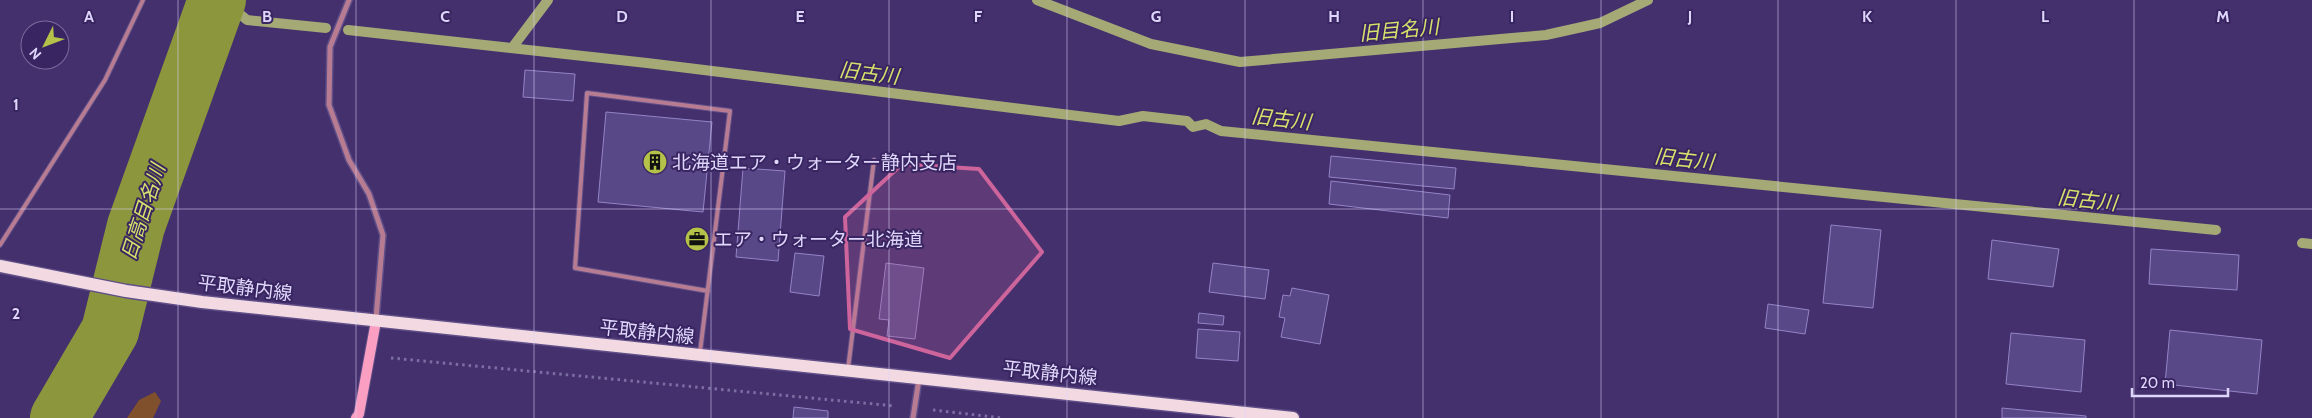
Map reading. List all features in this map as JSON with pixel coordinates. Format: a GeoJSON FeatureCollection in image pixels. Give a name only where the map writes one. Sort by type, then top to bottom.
{"type":"FeatureCollection","features":[{"type":"Feature","properties":{"kind":"main road","name":"平取静内線"},"geometry":{"type":"LineString","coordinates":[[0,266],[126,291],[202,302],[700,357],[919,378],[1293,418]]}},
{"type":"Feature","properties":{"kind":"street"},"geometry":{"type":"LineString","coordinates":[[349,0],[330,47],[329,105],[349,160],[369,194],[383,235],[376,321],[371,356],[359,414],[356,418]]}},
{"type":"Feature","properties":{"kind":"street"},"geometry":{"type":"LineString","coordinates":[[913,418],[919,378]]}},
{"type":"Feature","properties":{"kind":"lane"},"geometry":{"type":"LineString","coordinates":[[0,245],[105,80],[143,0]]}},
{"type":"Feature","properties":{"kind":"lane"},"geometry":{"type":"LineString","coordinates":[[700,357],[730,111],[586,93],[575,268],[708,291]]}},
{"type":"Feature","properties":{"kind":"lane"},"geometry":{"type":"LineString","coordinates":[[848,372],[874,160]]}},
{"type":"Feature","properties":{"kind":"path"},"geometry":{"type":"LineString","coordinates":[[371,356],[1002,418]]}},
{"type":"Feature","properties":{"kind":"highlighted area"},"geometry":{"type":"Polygon","coordinates":[[[902,164],[979,169],[1042,252],[950,358],[850,329],[845,217],[902,164]]]}},
{"type":"Feature","properties":{"kind":"shaded area"},"geometry":{"type":"Polygon","coordinates":[[[155,392],[161,401],[153,418],[127,418],[139,400],[155,392]]]}},
{"type":"Feature","properties":{"kind":"building"},"geometry":{"type":"Polygon","coordinates":[[[525,70],[575,74],[573,101],[523,97],[525,70]]]}},
{"type":"Feature","properties":{"kind":"building","name":"北海道エア・ウォーター静内支店"},"geometry":{"type":"Polygon","coordinates":[[[606,112],[712,122],[703,212],[598,202],[606,112]]]}},
{"type":"Feature","properties":{"kind":"building"},"geometry":{"type":"Polygon","coordinates":[[[1331,156],[1456,168],[1454,189],[1329,177],[1331,156]]]}},
{"type":"Feature","properties":{"kind":"building"},"geometry":{"type":"Polygon","coordinates":[[[743,168],[785,171],[778,261],[736,257],[743,168]]]}},
{"type":"Feature","properties":{"kind":"building"},"geometry":{"type":"Polygon","coordinates":[[[1331,181],[1450,195],[1448,218],[1329,204],[1331,181]]]}},
{"type":"Feature","properties":{"kind":"building"},"geometry":{"type":"Polygon","coordinates":[[[1831,225],[1881,230],[1873,308],[1823,303],[1831,225]]]}},
{"type":"Feature","properties":{"kind":"building"},"geometry":{"type":"Polygon","coordinates":[[[1992,240],[2059,249],[2053,287],[1988,279],[1992,240]]]}},
{"type":"Feature","properties":{"kind":"building"},"geometry":{"type":"Polygon","coordinates":[[[2151,249],[2239,255],[2237,290],[2149,284],[2151,249]]]}},
{"type":"Feature","properties":{"kind":"building"},"geometry":{"type":"Polygon","coordinates":[[[795,253],[824,256],[819,296],[790,292],[795,253]]]}},
{"type":"Feature","properties":{"kind":"building"},"geometry":{"type":"Polygon","coordinates":[[[886,263],[924,268],[915,339],[887,336],[889,320],[879,319],[886,263]]]}},
{"type":"Feature","properties":{"kind":"building"},"geometry":{"type":"Polygon","coordinates":[[[1213,263],[1269,270],[1265,299],[1209,292],[1213,263]]]}},
{"type":"Feature","properties":{"kind":"building"},"geometry":{"type":"Polygon","coordinates":[[[1292,288],[1329,295],[1320,344],[1281,337],[1285,318],[1279,317],[1283,295],[1290,296],[1292,288]]]}},
{"type":"Feature","properties":{"kind":"building"},"geometry":{"type":"Polygon","coordinates":[[[1768,304],[1809,310],[1805,334],[1765,328],[1768,304]]]}},
{"type":"Feature","properties":{"kind":"building"},"geometry":{"type":"Polygon","coordinates":[[[1199,313],[1224,316],[1223,325],[1198,323],[1199,313]]]}},
{"type":"Feature","properties":{"kind":"building"},"geometry":{"type":"Polygon","coordinates":[[[1198,329],[1240,332],[1238,361],[1196,358],[1198,329]]]}},
{"type":"Feature","properties":{"kind":"building"},"geometry":{"type":"Polygon","coordinates":[[[2170,330],[2262,340],[2257,394],[2165,384],[2170,330]]]}},
{"type":"Feature","properties":{"kind":"building"},"geometry":{"type":"Polygon","coordinates":[[[2011,333],[2085,340],[2081,392],[2006,384],[2011,333]]]}},
{"type":"Feature","properties":{"kind":"building"},"geometry":{"type":"Polygon","coordinates":[[[794,407],[828,411],[828,418],[793,418],[794,407]]]}},
{"type":"Feature","properties":{"kind":"building"},"geometry":{"type":"Polygon","coordinates":[[[2002,408],[2086,416],[2086,418],[2002,418],[2002,408]]]}},
{"type":"Feature","properties":{"kind":"waterway","name":"日高目名川"},"geometry":{"type":"LineString","coordinates":[[59,418],[110,331],[136,226],[217,0]]}},
{"type":"Feature","properties":{"kind":"waterway","name":"旧古川"},"geometry":{"type":"LineString","coordinates":[[223,0],[247,20],[326,28]]}},
{"type":"Feature","properties":{"kind":"waterway","name":"旧目名川"},"geometry":{"type":"LineString","coordinates":[[512,48],[548,0]]}},
{"type":"Feature","properties":{"kind":"waterway","name":"旧目名川"},"geometry":{"type":"LineString","coordinates":[[1037,0],[1151,44],[1240,62],[1546,35],[1600,23],[1648,0]]}},
{"type":"Feature","properties":{"kind":"waterway","name":"旧古川"},"geometry":{"type":"LineString","coordinates":[[348,30],[647,63],[1119,121],[1143,116],[1187,121],[1193,127],[1206,124],[1221,131],[2216,230]]}},
{"type":"Feature","properties":{"kind":"waterway","name":"旧古川"},"geometry":{"type":"LineString","coordinates":[[2302,243],[2312,244]]}},
{"type":"Feature","properties":{"kind":"place","name":"北海道エア・ウォーター静内支店"},"geometry":{"type":"Point","coordinates":[655,162]}},
{"type":"Feature","properties":{"kind":"place","name":"エア・ウォーター北海道"},"geometry":{"type":"Point","coordinates":[697,239]}}]}
